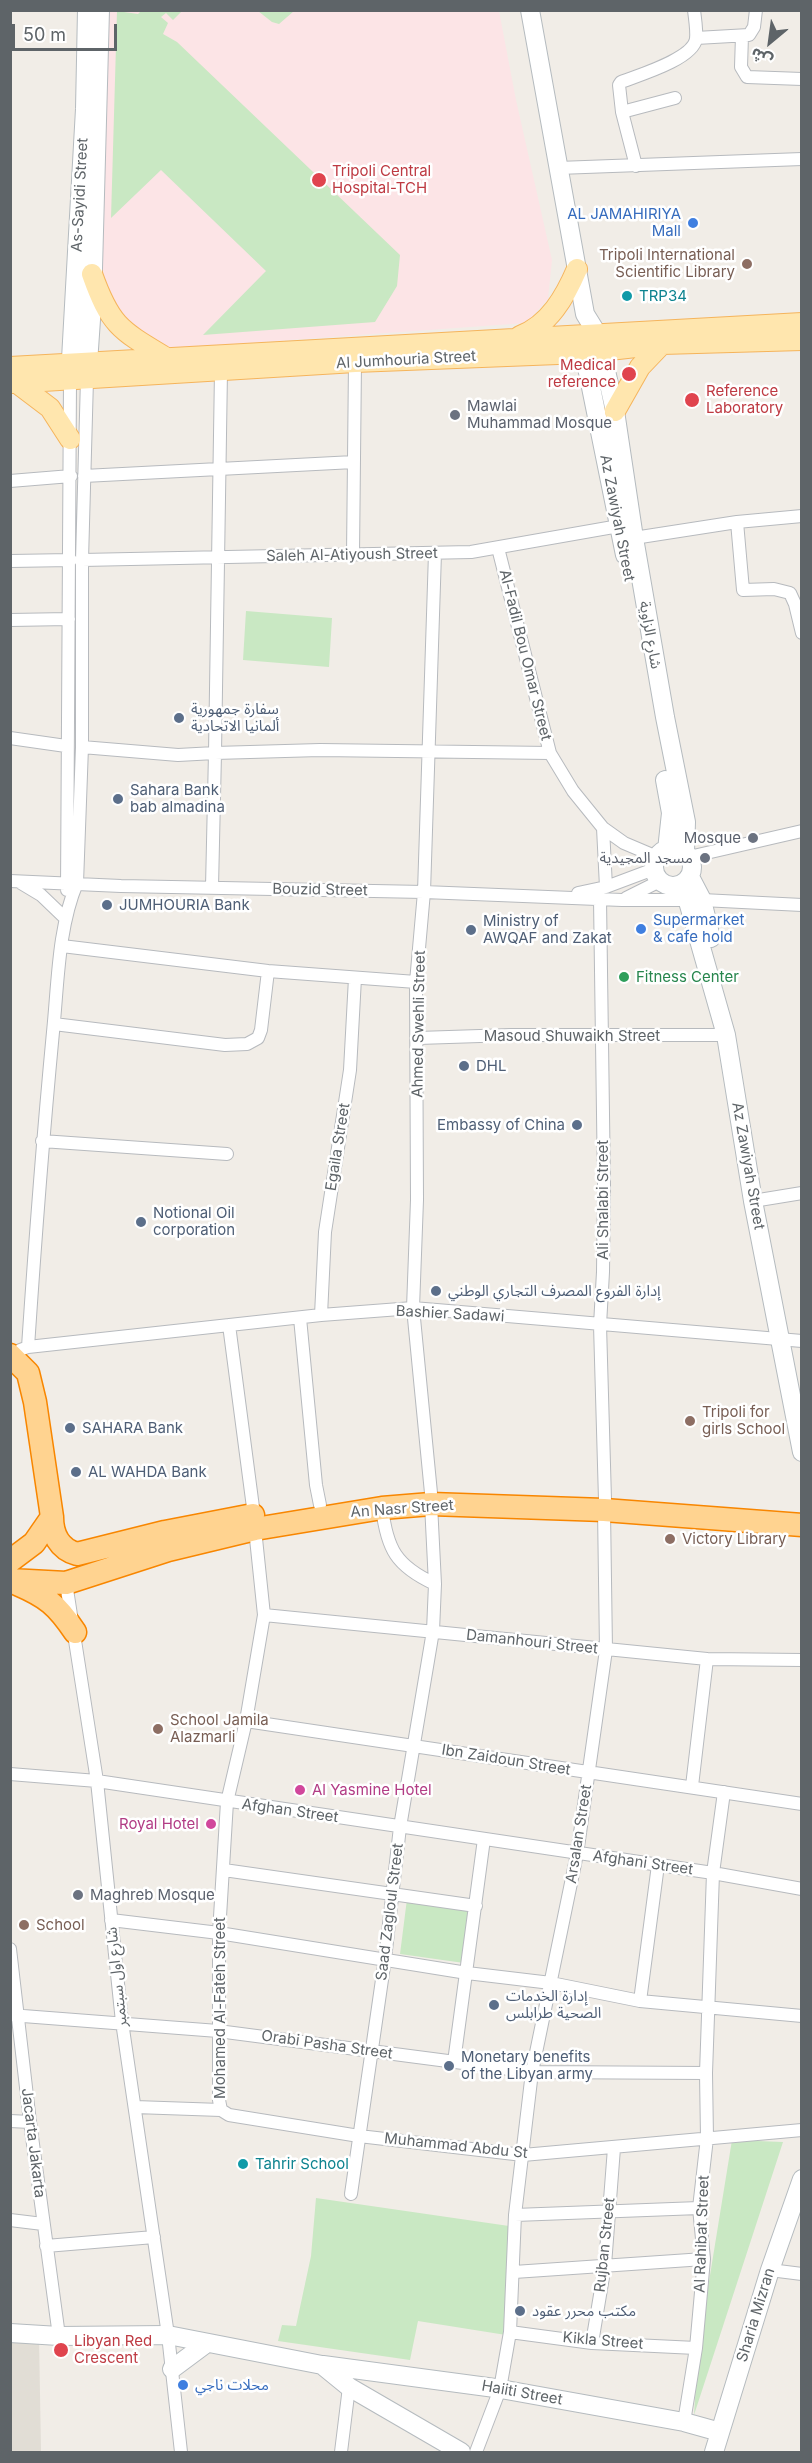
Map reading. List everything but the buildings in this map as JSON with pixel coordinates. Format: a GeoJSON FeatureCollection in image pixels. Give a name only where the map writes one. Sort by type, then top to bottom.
{"type":"FeatureCollection","features":[{"type":"Feature","properties":{"kind":"highway"},"geometry":{"type":"LineString","coordinates":[[16,1352],[27,1373],[35,1402],[52,1525],[57,1540],[57,1558],[65,1581],[76,1575],[71,1567],[73,1557],[77,1554]]}},
{"type":"Feature","properties":{"kind":"highway","name":"An Nasr Street"},"geometry":{"type":"LineString","coordinates":[[10,1580],[65,1581],[255,1522],[320,1505],[379,1496],[801,1514]]}},
{"type":"Feature","properties":{"kind":"highway","name":"An Nasr Street"},"geometry":{"type":"LineString","coordinates":[[77,1554],[165,1532],[382,1508],[431,1499]]}},
{"type":"Feature","properties":{"kind":"highway","name":"An Nasr Street"},"geometry":{"type":"LineString","coordinates":[[605,1505],[801,1525]]}},
{"type":"Feature","properties":{"kind":"highway"},"geometry":{"type":"LineString","coordinates":[[10,1561],[34,1543],[52,1517]]}},
{"type":"Feature","properties":{"kind":"highway"},"geometry":{"type":"LineString","coordinates":[[57,1540],[69,1552],[77,1554]]}},
{"type":"Feature","properties":{"kind":"highway"},"geometry":{"type":"LineString","coordinates":[[10,1580],[38,1593],[60,1609],[75,1632]]}},
{"type":"Feature","properties":{"kind":"main road","name":"As-Sayidi Street"},"geometry":{"type":"LineString","coordinates":[[79,371],[87,10]]}},
{"type":"Feature","properties":{"kind":"main road","name":"As-Sayidi Street"},"geometry":{"type":"LineString","coordinates":[[79,371],[93,274],[100,10]]}},
{"type":"Feature","properties":{"kind":"main road"},"geometry":{"type":"LineString","coordinates":[[508,339],[540,326],[564,295],[577,269],[530,10]]}},
{"type":"Feature","properties":{"kind":"main road","name":"شارع الزاوية"},"geometry":{"type":"LineString","coordinates":[[577,269],[591,344],[615,411],[634,538],[686,822],[669,861]]}},
{"type":"Feature","properties":{"kind":"main road"},"geometry":{"type":"LineString","coordinates":[[93,274],[101,301],[113,321],[134,338],[165,357]]}},
{"type":"Feature","properties":{"kind":"main road","name":"Al Jumhouria Street"},"geometry":{"type":"LineString","coordinates":[[79,371],[221,370],[355,362],[591,344],[801,323]]}},
{"type":"Feature","properties":{"kind":"main road","name":"Al Jumhouria Street"},"geometry":{"type":"LineString","coordinates":[[13,378],[79,371],[165,357],[342,350],[508,339],[591,344],[801,340]]}},
{"type":"Feature","properties":{"kind":"main road","name":"Az Zawiyah Street"},"geometry":{"type":"LineString","coordinates":[[591,344],[619,526],[651,688],[669,796],[671,813],[669,861],[693,867],[691,890],[720,987],[724,1026],[753,1201],[801,1452]]}},
{"type":"Feature","properties":{"kind":"main road"},"geometry":{"type":"LineString","coordinates":[[615,411],[640,367],[662,344]]}},
{"type":"Feature","properties":{"kind":"main road"},"geometry":{"type":"LineString","coordinates":[[13,378],[50,408],[70,439]]}},
{"type":"Feature","properties":{"kind":"main road"},"geometry":{"type":"LineString","coordinates":[[669,861],[671,886],[691,890]]}},
{"type":"Feature","properties":{"kind":"main road","name":"Sharia Mizran"},"geometry":{"type":"LineString","coordinates":[[714,2452],[770,2270],[801,2179]]}},
{"type":"Feature","properties":{"kind":"main road","name":"Haiiti Street"},"geometry":{"type":"LineString","coordinates":[[10,2333],[59,2336],[168,2335],[322,2365],[500,2389],[684,2422],[720,2432]]}},
{"type":"Feature","properties":{"kind":"main road"},"geometry":{"type":"LineString","coordinates":[[172,2369],[207,2343]]}},
{"type":"Feature","properties":{"kind":"main road","name":"Haiiti Street"},"geometry":{"type":"LineString","coordinates":[[322,2365],[350,2387],[461,2452]]}},
{"type":"Feature","properties":{"kind":"street"},"geometry":{"type":"LineString","coordinates":[[636,166],[618,90],[621,82],[676,60],[692,48],[696,38],[694,10]]}},
{"type":"Feature","properties":{"kind":"street"},"geometry":{"type":"LineString","coordinates":[[696,38],[749,35],[753,30],[756,10]]}},
{"type":"Feature","properties":{"kind":"street"},"geometry":{"type":"LineString","coordinates":[[742,36],[741,67],[747,76],[801,79]]}},
{"type":"Feature","properties":{"kind":"street"},"geometry":{"type":"LineString","coordinates":[[622,112],[675,98]]}},
{"type":"Feature","properties":{"kind":"street"},"geometry":{"type":"LineString","coordinates":[[558,168],[801,159]]}},
{"type":"Feature","properties":{"kind":"street"},"geometry":{"type":"LineString","coordinates":[[353,555],[355,362]]}},
{"type":"Feature","properties":{"kind":"street"},"geometry":{"type":"LineString","coordinates":[[212,887],[221,370]]}},
{"type":"Feature","properties":{"kind":"street"},"geometry":{"type":"LineString","coordinates":[[78,476],[70,439],[79,371]]}},
{"type":"Feature","properties":{"kind":"street"},"geometry":{"type":"LineString","coordinates":[[16,1352],[42,1141],[62,946],[69,903],[82,747],[76,560],[79,371]]}},
{"type":"Feature","properties":{"kind":"street"},"geometry":{"type":"LineString","coordinates":[[10,481],[354,462]]}},
{"type":"Feature","properties":{"kind":"street"},"geometry":{"type":"LineString","coordinates":[[634,538],[737,522],[801,516]]}},
{"type":"Feature","properties":{"kind":"street"},"geometry":{"type":"LineString","coordinates":[[737,522],[743,590],[774,589],[790,593],[795,604],[801,633]]}},
{"type":"Feature","properties":{"kind":"street","name":"Saleh Al-Atiyoush Street"},"geometry":{"type":"LineString","coordinates":[[10,561],[435,554],[498,548],[619,526]]}},
{"type":"Feature","properties":{"kind":"street","name":"Al-Fadil Bou Omar Street"},"geometry":{"type":"LineString","coordinates":[[498,548],[550,753],[573,791],[603,828],[624,843],[669,861]]}},
{"type":"Feature","properties":{"kind":"street","name":"Ahmed Swehli Street"},"geometry":{"type":"LineString","coordinates":[[435,554],[424,892],[416,982],[417,1200],[413,1308],[431,1499],[435,1584]]}},
{"type":"Feature","properties":{"kind":"street"},"geometry":{"type":"LineString","coordinates":[[71,883],[66,746],[69,620],[76,560]]}},
{"type":"Feature","properties":{"kind":"street"},"geometry":{"type":"LineString","coordinates":[[10,620],[69,620]]}},
{"type":"Feature","properties":{"kind":"street"},"geometry":{"type":"LineString","coordinates":[[10,738],[66,746]]}},
{"type":"Feature","properties":{"kind":"street"},"geometry":{"type":"LineString","coordinates":[[82,747],[167,754],[320,750],[550,753]]}},
{"type":"Feature","properties":{"kind":"street"},"geometry":{"type":"LineString","coordinates":[[603,828],[606,887]]}},
{"type":"Feature","properties":{"kind":"street"},"geometry":{"type":"LineString","coordinates":[[562,897],[606,887],[669,861],[801,831]]}},
{"type":"Feature","properties":{"kind":"street"},"geometry":{"type":"LineString","coordinates":[[622,900],[669,861]]}},
{"type":"Feature","properties":{"kind":"street"},"geometry":{"type":"LineString","coordinates":[[14,881],[41,895],[66,919]]}},
{"type":"Feature","properties":{"kind":"street","name":"Bouzid Street"},"geometry":{"type":"LineString","coordinates":[[14,881],[121,886],[562,897]]}},
{"type":"Feature","properties":{"kind":"street"},"geometry":{"type":"LineString","coordinates":[[562,897],[622,900],[691,890],[801,905]]}},
{"type":"Feature","properties":{"kind":"street","name":"Ali Shalabi Street"},"geometry":{"type":"LineString","coordinates":[[600,899],[603,1237],[600,1325],[605,1505]]}},
{"type":"Feature","properties":{"kind":"street"},"geometry":{"type":"LineString","coordinates":[[62,946],[268,971],[416,982]]}},
{"type":"Feature","properties":{"kind":"street"},"geometry":{"type":"LineString","coordinates":[[54,1024],[225,1045],[247,1044],[258,1038],[261,1030],[268,971]]}},
{"type":"Feature","properties":{"kind":"street","name":"Egaila Street"},"geometry":{"type":"LineString","coordinates":[[321,1315],[325,1232],[350,1070],[355,978]]}},
{"type":"Feature","properties":{"kind":"street","name":"Masoud Shuwaikh Street"},"geometry":{"type":"LineString","coordinates":[[418,1038],[511,1035],[602,1037],[724,1026]]}},
{"type":"Feature","properties":{"kind":"street"},"geometry":{"type":"LineString","coordinates":[[42,1141],[227,1154]]}},
{"type":"Feature","properties":{"kind":"street"},"geometry":{"type":"LineString","coordinates":[[753,1201],[801,1193]]}},
{"type":"Feature","properties":{"kind":"street","name":"Bashier Sadawi"},"geometry":{"type":"LineString","coordinates":[[16,1352],[229,1325],[413,1308],[801,1341]]}},
{"type":"Feature","properties":{"kind":"street"},"geometry":{"type":"LineString","coordinates":[[300,1318],[315,1479],[320,1505]]}},
{"type":"Feature","properties":{"kind":"street","name":"Mohamed Al-Fateh Street"},"geometry":{"type":"LineString","coordinates":[[221,2110],[218,2031],[219,1932],[227,1802],[246,1721],[264,1615],[255,1522],[229,1325]]}},
{"type":"Feature","properties":{"kind":"street","name":"Arsalan Street"},"geometry":{"type":"LineString","coordinates":[[476,2452],[500,2389],[510,2332],[515,2215],[532,2072],[577,1854],[606,1650],[605,1505]]}},
{"type":"Feature","properties":{"kind":"street"},"geometry":{"type":"LineString","coordinates":[[382,1508],[386,1536],[399,1559],[418,1576],[435,1584]]}},
{"type":"Feature","properties":{"kind":"street","name":"شارع اول سبتمبر"},"geometry":{"type":"LineString","coordinates":[[65,1581],[75,1632],[97,1781],[122,2022],[168,2335],[181,2452]]}},
{"type":"Feature","properties":{"kind":"street","name":"Saad Zagloul Street"},"geometry":{"type":"LineString","coordinates":[[351,2194],[373,2051],[400,1827],[433,1631],[435,1584]]}},
{"type":"Feature","properties":{"kind":"street","name":"Damanhouri Street"},"geometry":{"type":"LineString","coordinates":[[264,1615],[707,1659],[801,1660]]}},
{"type":"Feature","properties":{"kind":"street"},"geometry":{"type":"LineString","coordinates":[[692,1786],[707,1659]]}},
{"type":"Feature","properties":{"kind":"street","name":"Ibn Zaidoun Street"},"geometry":{"type":"LineString","coordinates":[[246,1721],[801,1804]]}},
{"type":"Feature","properties":{"kind":"street","name":"Afghan Street"},"geometry":{"type":"LineString","coordinates":[[10,1774],[97,1781],[484,1839]]}},
{"type":"Feature","properties":{"kind":"street","name":"Al Rahibat Street"},"geometry":{"type":"LineString","coordinates":[[684,2422],[696,2348],[704,2259],[699,2208],[707,2138],[706,2073],[714,1873],[724,1792]]}},
{"type":"Feature","properties":{"kind":"street"},"geometry":{"type":"LineString","coordinates":[[454,2062],[484,1839]]}},
{"type":"Feature","properties":{"kind":"street","name":"Afghani Street"},"geometry":{"type":"LineString","coordinates":[[484,1839],[714,1873],[801,1889]]}},
{"type":"Feature","properties":{"kind":"street"},"geometry":{"type":"LineString","coordinates":[[640,2001],[658,1865]]}},
{"type":"Feature","properties":{"kind":"street"},"geometry":{"type":"LineString","coordinates":[[224,1870],[476,1906]]}},
{"type":"Feature","properties":{"kind":"street"},"geometry":{"type":"LineString","coordinates":[[111,1920],[219,1932],[467,1973],[551,1983],[640,2001],[801,2016]]}},
{"type":"Feature","properties":{"kind":"street","name":"Jacarta Jakarta"},"geometry":{"type":"LineString","coordinates":[[10,1949],[14,2015],[59,2336]]}},
{"type":"Feature","properties":{"kind":"street","name":"Orabi Pasha Street"},"geometry":{"type":"LineString","coordinates":[[14,2015],[218,2031],[532,2072],[706,2073]]}},
{"type":"Feature","properties":{"kind":"street","name":"Muhammad Abdu St"},"geometry":{"type":"LineString","coordinates":[[135,2107],[221,2110],[229,2115],[359,2136],[523,2155],[801,2130]]}},
{"type":"Feature","properties":{"kind":"street"},"geometry":{"type":"LineString","coordinates":[[10,2121],[30,2122]]}},
{"type":"Feature","properties":{"kind":"street","name":"Rujban Street"},"geometry":{"type":"LineString","coordinates":[[592,2343],[605,2265],[614,2148]]}},
{"type":"Feature","properties":{"kind":"street"},"geometry":{"type":"LineString","coordinates":[[515,2215],[699,2208]]}},
{"type":"Feature","properties":{"kind":"street"},"geometry":{"type":"LineString","coordinates":[[10,2220],[44,2224]]}},
{"type":"Feature","properties":{"kind":"street"},"geometry":{"type":"LineString","coordinates":[[46,2246],[154,2237]]}},
{"type":"Feature","properties":{"kind":"street"},"geometry":{"type":"LineString","coordinates":[[514,2272],[704,2259]]}},
{"type":"Feature","properties":{"kind":"street"},"geometry":{"type":"LineString","coordinates":[[770,2270],[801,2274]]}},
{"type":"Feature","properties":{"kind":"street","name":"Kikla Street"},"geometry":{"type":"LineString","coordinates":[[510,2332],[592,2343],[696,2348]]}},
{"type":"Feature","properties":{"kind":"street"},"geometry":{"type":"LineString","coordinates":[[341,2452],[350,2387]]}},
{"type":"Feature","properties":{"kind":"shaded area","name":"Tripoli Central Hospital-TCH"},"geometry":{"type":"Polygon","coordinates":[[[109,10],[499,11],[516,100],[552,260],[548,299],[526,323],[164,349],[117,317],[101,272],[109,10]]]}},
{"type":"Feature","properties":{"kind":"shaded area"},"geometry":{"type":"Polygon","coordinates":[[[10,2336],[39,2336],[41,2452],[11,2452],[10,2336]]]}},
{"type":"Feature","properties":{"kind":"green space"},"geometry":{"type":"Polygon","coordinates":[[[117,11],[138,14],[141,11],[182,11],[173,20],[166,13],[161,17],[168,23],[163,34],[177,42],[400,255],[397,286],[375,322],[203,335],[266,271],[161,170],[111,218],[117,11]]]}},
{"type":"Feature","properties":{"kind":"green space"},"geometry":{"type":"Polygon","coordinates":[[[258,11],[294,11],[279,24],[272,22],[258,11]]]}},
{"type":"Feature","properties":{"kind":"green space"},"geometry":{"type":"Polygon","coordinates":[[[246,611],[332,618],[329,667],[243,660],[246,611]]]}},
{"type":"Feature","properties":{"kind":"green space"},"geometry":{"type":"Polygon","coordinates":[[[407,1899],[472,1908],[464,1963],[400,1954],[407,1899]]]}},
{"type":"Feature","properties":{"kind":"green space"},"geometry":{"type":"Polygon","coordinates":[[[732,2140],[783,2142],[694,2415],[698,2349],[732,2140]]]}},
{"type":"Feature","properties":{"kind":"green space"},"geometry":{"type":"Polygon","coordinates":[[[316,2198],[509,2226],[506,2335],[418,2321],[410,2360],[278,2341],[282,2325],[296,2326],[311,2256],[316,2198]]]}},
{"type":"Feature","properties":{"kind":"place","name":"Tripoli Central Hospital-TCH"},"geometry":{"type":"Point","coordinates":[319,180]}},
{"type":"Feature","properties":{"kind":"place","name":"AL JAMAHIRIYA Mall"},"geometry":{"type":"Point","coordinates":[693,223]}},
{"type":"Feature","properties":{"kind":"place","name":"Tripoli International Scientific Library"},"geometry":{"type":"Point","coordinates":[747,264]}},
{"type":"Feature","properties":{"kind":"place","name":"TRP34"},"geometry":{"type":"Point","coordinates":[627,296]}},
{"type":"Feature","properties":{"kind":"place","name":"Medical reference"},"geometry":{"type":"Point","coordinates":[629,374]}},
{"type":"Feature","properties":{"kind":"place","name":"Reference Laboratory"},"geometry":{"type":"Point","coordinates":[692,400]}},
{"type":"Feature","properties":{"kind":"place","name":"Mawlai Muhammad Mosque"},"geometry":{"type":"Point","coordinates":[455,415]}},
{"type":"Feature","properties":{"kind":"place","name":"سفارة جمهورية ألمانيا الاتحادية"},"geometry":{"type":"Point","coordinates":[179,718]}},
{"type":"Feature","properties":{"kind":"place","name":"Sahara Bank bab almadina"},"geometry":{"type":"Point","coordinates":[118,799]}},
{"type":"Feature","properties":{"kind":"place","name":"Mosque"},"geometry":{"type":"Point","coordinates":[753,838]}},
{"type":"Feature","properties":{"kind":"place","name":"مسجد المجيدية"},"geometry":{"type":"Point","coordinates":[705,858]}},
{"type":"Feature","properties":{"kind":"place","name":"JUMHOURIA Bank"},"geometry":{"type":"Point","coordinates":[107,905]}},
{"type":"Feature","properties":{"kind":"place","name":"Supermarket & cafe hold"},"geometry":{"type":"Point","coordinates":[641,929]}},
{"type":"Feature","properties":{"kind":"place","name":"Ministry of AWQAF and Zakat"},"geometry":{"type":"Point","coordinates":[471,930]}},
{"type":"Feature","properties":{"kind":"place","name":"Fitness Center"},"geometry":{"type":"Point","coordinates":[624,977]}},
{"type":"Feature","properties":{"kind":"place","name":"DHL"},"geometry":{"type":"Point","coordinates":[464,1066]}},
{"type":"Feature","properties":{"kind":"place","name":"Embassy of China"},"geometry":{"type":"Point","coordinates":[577,1125]}},
{"type":"Feature","properties":{"kind":"place","name":"Notional Oil corporation"},"geometry":{"type":"Point","coordinates":[141,1222]}},
{"type":"Feature","properties":{"kind":"place","name":"إدارة الفروع المصرف التجاري الوطني"},"geometry":{"type":"Point","coordinates":[436,1291]}},
{"type":"Feature","properties":{"kind":"place","name":"Tripoli for girls School"},"geometry":{"type":"Point","coordinates":[690,1421]}},
{"type":"Feature","properties":{"kind":"place","name":"SAHARA Bank"},"geometry":{"type":"Point","coordinates":[70,1428]}},
{"type":"Feature","properties":{"kind":"place","name":"AL WAHDA Bank"},"geometry":{"type":"Point","coordinates":[76,1472]}},
{"type":"Feature","properties":{"kind":"place","name":"Victory Library"},"geometry":{"type":"Point","coordinates":[670,1539]}},
{"type":"Feature","properties":{"kind":"place","name":"School Jamila Alazmarli"},"geometry":{"type":"Point","coordinates":[158,1729]}},
{"type":"Feature","properties":{"kind":"place","name":"Al Yasmine Hotel"},"geometry":{"type":"Point","coordinates":[300,1790]}},
{"type":"Feature","properties":{"kind":"place","name":"Royal Hotel"},"geometry":{"type":"Point","coordinates":[211,1824]}},
{"type":"Feature","properties":{"kind":"place","name":"Maghreb Mosque"},"geometry":{"type":"Point","coordinates":[78,1895]}},
{"type":"Feature","properties":{"kind":"place","name":"School"},"geometry":{"type":"Point","coordinates":[24,1925]}},
{"type":"Feature","properties":{"kind":"place","name":"إدارة الخدمات الصحية طرابلس"},"geometry":{"type":"Point","coordinates":[494,2005]}},
{"type":"Feature","properties":{"kind":"place","name":"Monetary benefits of the Libyan army"},"geometry":{"type":"Point","coordinates":[449,2066]}},
{"type":"Feature","properties":{"kind":"place","name":"Tahrir School"},"geometry":{"type":"Point","coordinates":[243,2164]}},
{"type":"Feature","properties":{"kind":"place","name":"مكتب محرر عقود"},"geometry":{"type":"Point","coordinates":[520,2311]}},
{"type":"Feature","properties":{"kind":"place","name":"Libyan Red Crescent"},"geometry":{"type":"Point","coordinates":[61,2350]}},
{"type":"Feature","properties":{"kind":"place","name":"محلات ناجي"},"geometry":{"type":"Point","coordinates":[183,2385]}}]}
